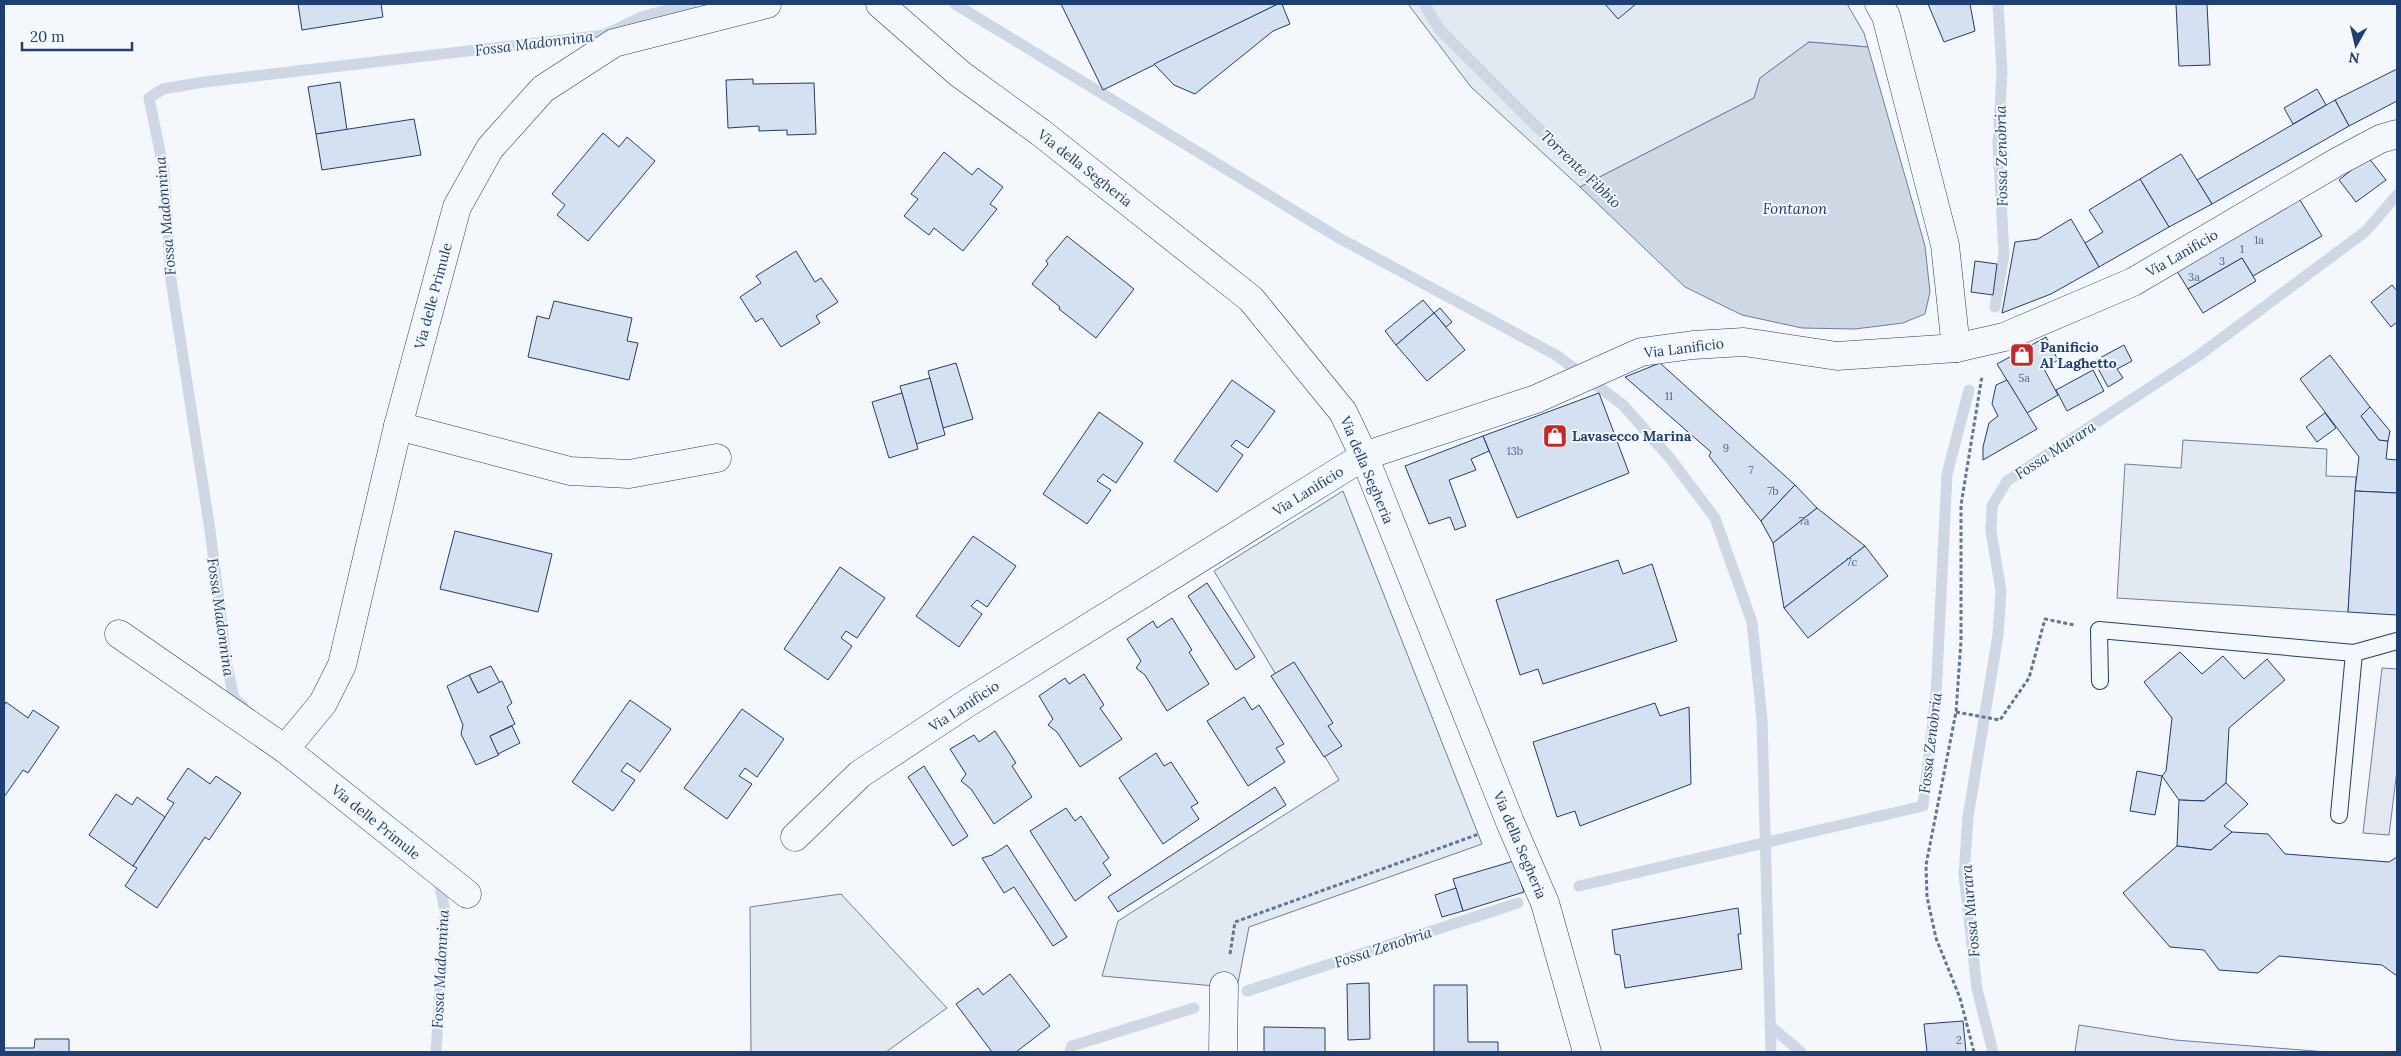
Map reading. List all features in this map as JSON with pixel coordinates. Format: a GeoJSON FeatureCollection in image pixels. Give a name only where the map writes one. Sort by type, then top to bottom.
{"type":"FeatureCollection","features":[{"type":"Feature","properties":{"kind":"street","name":"Via delle Primule"},"geometry":{"type":"LineString","coordinates":[[285,749],[323,703],[342,665],[398,426],[457,207],[490,148],[543,89],[614,43],[767,4]]}},
{"type":"Feature","properties":{"kind":"street","name":"Via della Segheria"},"geometry":{"type":"LineString","coordinates":[[880,4],[960,74],[1040,132],[1251,299],[1343,412],[1364,456],[1510,822],[1545,902],[1587,1052]]}},
{"type":"Feature","properties":{"kind":"street"},"geometry":{"type":"LineString","coordinates":[[1879,4],[1886,16],[1945,246],[1968,346]]}},
{"type":"Feature","properties":{"kind":"street","name":"Via Lanificio"},"geometry":{"type":"LineString","coordinates":[[796,837],[868,769],[969,702],[1364,456],[1536,398],[1641,352],[1692,345],[1744,342],[1837,356],[1968,346],[2004,336],[2133,282],[2337,162],[2380,139],[2397,134]]}},
{"type":"Feature","properties":{"kind":"street"},"geometry":{"type":"LineString","coordinates":[[398,426],[570,471],[629,474],[716,458]]}},
{"type":"Feature","properties":{"kind":"street","name":"Via delle Primule"},"geometry":{"type":"LineString","coordinates":[[120,634],[285,749],[467,894]]}},
{"type":"Feature","properties":{"kind":"street"},"geometry":{"type":"LineString","coordinates":[[1224,986],[1224,1052]]}},
{"type":"Feature","properties":{"kind":"lane"},"geometry":{"type":"LineString","coordinates":[[2100,681],[2099,630],[2354,653],[2397,641]]}},
{"type":"Feature","properties":{"kind":"lane"},"geometry":{"type":"LineString","coordinates":[[2338,815],[2354,653]]}},
{"type":"Feature","properties":{"kind":"path"},"geometry":{"type":"LineString","coordinates":[[1968,346],[1983,375],[1961,505],[1961,641],[1956,712],[1926,865],[1927,897],[1936,938],[1960,998],[1974,1052]]}},
{"type":"Feature","properties":{"kind":"path"},"geometry":{"type":"LineString","coordinates":[[1956,712],[2000,720],[2029,678],[2045,619],[2099,630]]}},
{"type":"Feature","properties":{"kind":"path"},"geometry":{"type":"LineString","coordinates":[[1224,986],[1235,922],[1510,822]]}},
{"type":"Feature","properties":{"kind":"shaded area"},"geometry":{"type":"Polygon","coordinates":[[[1408,4],[1847,4],[1864,33],[1868,47],[1809,42],[1760,78],[1754,98],[1580,187],[1471,87],[1408,4]]]}},
{"type":"Feature","properties":{"kind":"shaded area"},"geometry":{"type":"Polygon","coordinates":[[[2183,440],[2327,449],[2326,476],[2356,477],[2348,612],[2117,598],[2125,464],[2181,468],[2183,440]]]}},
{"type":"Feature","properties":{"kind":"shaded area"},"geometry":{"type":"Polygon","coordinates":[[[1343,491],[1482,844],[1249,927],[1237,988],[1102,976],[1118,921],[1339,780],[1214,571],[1343,491]]]}},
{"type":"Feature","properties":{"kind":"shaded area"},"geometry":{"type":"Polygon","coordinates":[[[2382,668],[2397,669],[2397,770],[2389,835],[2363,833],[2382,668]]]}},
{"type":"Feature","properties":{"kind":"shaded area"},"geometry":{"type":"Polygon","coordinates":[[[841,894],[947,1008],[886,1052],[751,1052],[750,907],[841,894]]]}},
{"type":"Feature","properties":{"kind":"shaded area"},"geometry":{"type":"Polygon","coordinates":[[[2079,1025],[2175,1040],[2327,1052],[2075,1052],[2079,1025]]]}},
{"type":"Feature","properties":{"kind":"water","name":"Fontanon"},"geometry":{"type":"Polygon","coordinates":[[[1809,42],[1868,47],[1925,246],[1930,292],[1925,314],[1903,323],[1855,329],[1802,328],[1742,315],[1685,287],[1580,187],[1754,98],[1760,78],[1809,42]]]}},
{"type":"Feature","properties":{"kind":"building"},"geometry":{"type":"Polygon","coordinates":[[[298,4],[381,4],[383,17],[302,30],[298,4]]]}},
{"type":"Feature","properties":{"kind":"building"},"geometry":{"type":"Polygon","coordinates":[[[1061,4],[1278,4],[1103,90],[1061,4]]]}},
{"type":"Feature","properties":{"kind":"building"},"geometry":{"type":"Polygon","coordinates":[[[1278,4],[1282,4],[1290,24],[1273,31],[1195,94],[1174,85],[1154,64],[1278,4]]]}},
{"type":"Feature","properties":{"kind":"building"},"geometry":{"type":"Polygon","coordinates":[[[1605,4],[1636,4],[1618,19],[1605,4]]]}},
{"type":"Feature","properties":{"kind":"building"},"geometry":{"type":"Polygon","coordinates":[[[1928,4],[1970,4],[1975,31],[1944,42],[1928,4]]]}},
{"type":"Feature","properties":{"kind":"building"},"geometry":{"type":"Polygon","coordinates":[[[2176,4],[2207,4],[2210,65],[2179,66],[2176,4]]]}},
{"type":"Feature","properties":{"kind":"building"},"geometry":{"type":"Polygon","coordinates":[[[2397,69],[2397,101],[2349,126],[2335,100],[2397,69]]]}},
{"type":"Feature","properties":{"kind":"building"},"geometry":{"type":"Polygon","coordinates":[[[753,79],[753,84],[814,83],[816,134],[787,135],[787,130],[759,131],[759,126],[728,128],[726,80],[753,79]]]}},
{"type":"Feature","properties":{"kind":"building"},"geometry":{"type":"Polygon","coordinates":[[[340,82],[347,130],[316,134],[308,87],[340,82]]]}},
{"type":"Feature","properties":{"kind":"building"},"geometry":{"type":"Polygon","coordinates":[[[2317,89],[2326,105],[2293,124],[2284,108],[2317,89]]]}},
{"type":"Feature","properties":{"kind":"building"},"geometry":{"type":"Polygon","coordinates":[[[2335,100],[2349,126],[2212,204],[2197,180],[2335,100]]]}},
{"type":"Feature","properties":{"kind":"building"},"geometry":{"type":"Polygon","coordinates":[[[414,119],[421,155],[322,170],[316,134],[414,119]]]}},
{"type":"Feature","properties":{"kind":"building"},"geometry":{"type":"Polygon","coordinates":[[[603,133],[619,147],[627,137],[655,161],[588,241],[557,215],[565,205],[552,194],[603,133]]]}},
{"type":"Feature","properties":{"kind":"building"},"geometry":{"type":"Polygon","coordinates":[[[944,152],[972,175],[978,168],[1003,187],[990,204],[997,209],[963,251],[934,228],[929,235],[904,216],[918,199],[911,194],[944,152]]]}},
{"type":"Feature","properties":{"kind":"building"},"geometry":{"type":"Polygon","coordinates":[[[2181,154],[2212,204],[2169,227],[2140,179],[2181,154]]]}},
{"type":"Feature","properties":{"kind":"building"},"geometry":{"type":"Polygon","coordinates":[[[2368,157],[2386,180],[2356,202],[2339,180],[2368,157]]]}},
{"type":"Feature","properties":{"kind":"building"},"geometry":{"type":"Polygon","coordinates":[[[2140,179],[2169,227],[2099,267],[2085,243],[2103,232],[2089,210],[2140,179]]]}},
{"type":"Feature","properties":{"kind":"building"},"geometry":{"type":"Polygon","coordinates":[[[2295,192],[2322,236],[2253,276],[2242,258],[2188,289],[2172,263],[2295,192]]]}},
{"type":"Feature","properties":{"kind":"building"},"geometry":{"type":"Polygon","coordinates":[[[2071,219],[2099,267],[2051,294],[2002,313],[2015,242],[2038,239],[2071,219]]]}},
{"type":"Feature","properties":{"kind":"building"},"geometry":{"type":"Polygon","coordinates":[[[1067,236],[1134,289],[1096,338],[1059,309],[1060,307],[1032,284],[1048,264],[1046,261],[1067,236]]]}},
{"type":"Feature","properties":{"kind":"building"},"geometry":{"type":"Polygon","coordinates":[[[796,251],[815,282],[821,278],[838,302],[816,316],[820,323],[781,347],[762,318],[756,322],[740,297],[761,283],[756,276],[796,251]]]}},
{"type":"Feature","properties":{"kind":"building"},"geometry":{"type":"Polygon","coordinates":[[[2242,258],[2256,281],[2203,313],[2188,289],[2242,258]]]}},
{"type":"Feature","properties":{"kind":"building"},"geometry":{"type":"Polygon","coordinates":[[[1975,261],[1997,264],[1993,295],[1971,292],[1975,261]]]}},
{"type":"Feature","properties":{"kind":"building"},"geometry":{"type":"Polygon","coordinates":[[[2392,285],[2397,291],[2397,322],[2391,327],[2371,302],[2392,285]]]}},
{"type":"Feature","properties":{"kind":"building"},"geometry":{"type":"Polygon","coordinates":[[[1423,300],[1434,313],[1396,345],[1385,331],[1423,300]]]}},
{"type":"Feature","properties":{"kind":"building"},"geometry":{"type":"Polygon","coordinates":[[[554,301],[632,318],[627,341],[638,343],[629,380],[528,357],[537,316],[549,319],[554,301]]]}},
{"type":"Feature","properties":{"kind":"building"},"geometry":{"type":"Polygon","coordinates":[[[1440,308],[1452,322],[1446,327],[1434,313],[1440,308]]]}},
{"type":"Feature","properties":{"kind":"building"},"geometry":{"type":"Polygon","coordinates":[[[1434,313],[1465,350],[1427,381],[1396,345],[1434,313]]]}},
{"type":"Feature","properties":{"kind":"building"},"geometry":{"type":"Polygon","coordinates":[[[2046,337],[2058,360],[2044,369],[2058,395],[2027,413],[1997,364],[2046,337]]]}},
{"type":"Feature","properties":{"kind":"building"},"geometry":{"type":"Polygon","coordinates":[[[2124,345],[2132,361],[2117,369],[2123,378],[2108,387],[2094,361],[2124,345]]]}},
{"type":"Feature","properties":{"kind":"building"},"geometry":{"type":"Polygon","coordinates":[[[2330,355],[2370,407],[2361,416],[2379,440],[2388,441],[2386,459],[2397,460],[2397,493],[2355,491],[2359,457],[2300,379],[2330,355]]]}},
{"type":"Feature","properties":{"kind":"building"},"geometry":{"type":"Polygon","coordinates":[[[956,363],[973,419],[943,428],[928,371],[956,363]]]}},
{"type":"Feature","properties":{"kind":"building"},"geometry":{"type":"Polygon","coordinates":[[[1660,363],[1795,485],[1761,521],[1709,456],[1711,452],[1625,377],[1660,363]]]}},
{"type":"Feature","properties":{"kind":"building"},"geometry":{"type":"Polygon","coordinates":[[[2093,370],[2104,391],[2067,411],[2056,390],[2093,370]]]}},
{"type":"Feature","properties":{"kind":"building"},"geometry":{"type":"Polygon","coordinates":[[[930,378],[945,435],[916,444],[900,386],[930,378]]]}},
{"type":"Feature","properties":{"kind":"building"},"geometry":{"type":"Polygon","coordinates":[[[1232,380],[1275,411],[1248,448],[1236,440],[1231,446],[1243,455],[1217,492],[1174,461],[1232,380]]]}},
{"type":"Feature","properties":{"kind":"building"},"geometry":{"type":"Polygon","coordinates":[[[2007,380],[2037,429],[1983,460],[1983,447],[1989,423],[1998,416],[1992,404],[1996,385],[2007,380]]]}},
{"type":"Feature","properties":{"kind":"building"},"geometry":{"type":"Polygon","coordinates":[[[902,393],[918,449],[889,458],[872,402],[902,393]]]}},
{"type":"Feature","properties":{"kind":"building"},"geometry":{"type":"Polygon","coordinates":[[[1599,393],[1629,473],[1517,518],[1483,436],[1599,393]]]}},
{"type":"Feature","properties":{"kind":"building"},"geometry":{"type":"Polygon","coordinates":[[[2370,407],[2390,431],[2388,441],[2379,440],[2361,416],[2370,407]]]}},
{"type":"Feature","properties":{"kind":"building"},"geometry":{"type":"Polygon","coordinates":[[[1099,412],[1143,443],[1116,483],[1103,474],[1097,481],[1111,490],[1087,524],[1043,494],[1099,412]]]}},
{"type":"Feature","properties":{"kind":"building"},"geometry":{"type":"Polygon","coordinates":[[[2325,413],[2336,428],[2317,442],[2306,427],[2325,413]]]}},
{"type":"Feature","properties":{"kind":"building"},"geometry":{"type":"Polygon","coordinates":[[[1483,436],[1489,451],[1471,459],[1476,470],[1449,480],[1466,526],[1455,530],[1450,517],[1429,524],[1405,466],[1483,436]]]}},
{"type":"Feature","properties":{"kind":"building"},"geometry":{"type":"Polygon","coordinates":[[[1795,485],[1817,508],[1773,543],[1761,521],[1795,485]]]}},
{"type":"Feature","properties":{"kind":"building"},"geometry":{"type":"Polygon","coordinates":[[[2355,491],[2397,493],[2397,615],[2348,612],[2355,491]]]}},
{"type":"Feature","properties":{"kind":"building"},"geometry":{"type":"Polygon","coordinates":[[[1817,508],[1865,546],[1784,608],[1773,543],[1817,508]]]}},
{"type":"Feature","properties":{"kind":"building"},"geometry":{"type":"Polygon","coordinates":[[[455,531],[552,554],[538,612],[440,589],[455,531]]]}},
{"type":"Feature","properties":{"kind":"building"},"geometry":{"type":"Polygon","coordinates":[[[973,536],[1016,566],[987,607],[977,600],[971,606],[982,614],[959,647],[916,616],[973,536]]]}},
{"type":"Feature","properties":{"kind":"building"},"geometry":{"type":"Polygon","coordinates":[[[1865,546],[1888,576],[1808,638],[1784,608],[1865,546]]]}},
{"type":"Feature","properties":{"kind":"building"},"geometry":{"type":"Polygon","coordinates":[[[1618,560],[1623,574],[1652,564],[1677,641],[1543,684],[1538,669],[1520,675],[1496,600],[1618,560]]]}},
{"type":"Feature","properties":{"kind":"building"},"geometry":{"type":"Polygon","coordinates":[[[840,567],[885,598],[857,638],[846,631],[841,638],[852,646],[828,680],[784,649],[840,567]]]}},
{"type":"Feature","properties":{"kind":"building"},"geometry":{"type":"Polygon","coordinates":[[[1207,583],[1255,657],[1236,670],[1188,596],[1207,583]]]}},
{"type":"Feature","properties":{"kind":"building"},"geometry":{"type":"Polygon","coordinates":[[[1172,618],[1192,650],[1189,652],[1209,684],[1167,711],[1145,675],[1136,668],[1141,661],[1127,639],[1153,621],[1157,628],[1172,618]]]}},
{"type":"Feature","properties":{"kind":"building"},"geometry":{"type":"Polygon","coordinates":[[[2180,652],[2202,674],[2223,656],[2244,679],[2267,659],[2285,680],[2229,728],[2226,783],[2204,801],[2179,800],[2162,776],[2166,771],[2172,718],[2144,682],[2180,652]]]}},
{"type":"Feature","properties":{"kind":"building"},"geometry":{"type":"Polygon","coordinates":[[[1294,662],[1333,723],[1328,726],[1342,746],[1324,757],[1271,676],[1294,662]]]}},
{"type":"Feature","properties":{"kind":"building"},"geometry":{"type":"Polygon","coordinates":[[[491,666],[500,683],[478,693],[469,675],[491,666]]]}},
{"type":"Feature","properties":{"kind":"building"},"geometry":{"type":"Polygon","coordinates":[[[1084,674],[1104,705],[1100,708],[1122,739],[1080,767],[1057,732],[1048,725],[1053,719],[1039,696],[1065,678],[1069,684],[1084,674]]]}},
{"type":"Feature","properties":{"kind":"building"},"geometry":{"type":"Polygon","coordinates":[[[469,675],[478,693],[502,681],[512,703],[507,707],[515,724],[490,736],[499,755],[476,765],[461,734],[463,725],[447,686],[469,675]]]}},
{"type":"Feature","properties":{"kind":"building"},"geometry":{"type":"Polygon","coordinates":[[[1244,697],[1252,710],[1259,705],[1284,744],[1276,748],[1285,762],[1248,786],[1207,721],[1244,697]]]}},
{"type":"Feature","properties":{"kind":"building"},"geometry":{"type":"Polygon","coordinates":[[[630,700],[671,729],[640,772],[627,763],[621,771],[635,780],[613,811],[572,782],[630,700]]]}},
{"type":"Feature","properties":{"kind":"building"},"geometry":{"type":"Polygon","coordinates":[[[6,702],[28,718],[33,710],[59,727],[28,773],[23,770],[4,797],[4,706],[6,702]]]}},
{"type":"Feature","properties":{"kind":"building"},"geometry":{"type":"Polygon","coordinates":[[[1655,703],[1660,716],[1689,707],[1691,784],[1580,826],[1575,811],[1557,817],[1533,742],[1655,703]]]}},
{"type":"Feature","properties":{"kind":"building"},"geometry":{"type":"Polygon","coordinates":[[[742,709],[784,739],[757,777],[745,768],[739,776],[752,784],[727,819],[684,788],[742,709]]]}},
{"type":"Feature","properties":{"kind":"building"},"geometry":{"type":"Polygon","coordinates":[[[512,726],[520,743],[498,754],[490,736],[512,726]]]}},
{"type":"Feature","properties":{"kind":"building"},"geometry":{"type":"Polygon","coordinates":[[[995,731],[1016,763],[1012,766],[1032,797],[994,824],[971,789],[961,781],[966,774],[950,749],[974,735],[979,742],[995,731]]]}},
{"type":"Feature","properties":{"kind":"building"},"geometry":{"type":"Polygon","coordinates":[[[1156,753],[1164,766],[1171,762],[1198,803],[1191,807],[1199,819],[1163,844],[1119,778],[1156,753]]]}},
{"type":"Feature","properties":{"kind":"building"},"geometry":{"type":"Polygon","coordinates":[[[924,766],[968,836],[953,846],[908,777],[924,766]]]}},
{"type":"Feature","properties":{"kind":"building"},"geometry":{"type":"Polygon","coordinates":[[[188,768],[210,784],[216,776],[241,793],[209,840],[205,837],[157,908],[125,886],[137,868],[133,866],[174,803],[167,799],[188,768]]]}},
{"type":"Feature","properties":{"kind":"building"},"geometry":{"type":"Polygon","coordinates":[[[2137,771],[2162,776],[2155,815],[2130,811],[2137,771]]]}},
{"type":"Feature","properties":{"kind":"building"},"geometry":{"type":"Polygon","coordinates":[[[2226,783],[2248,804],[2224,826],[2232,832],[2211,850],[2177,846],[2179,800],[2204,801],[2226,783]]]}},
{"type":"Feature","properties":{"kind":"building"},"geometry":{"type":"Polygon","coordinates":[[[1275,787],[1286,805],[1118,912],[1108,897],[1275,787]]]}},
{"type":"Feature","properties":{"kind":"building"},"geometry":{"type":"Polygon","coordinates":[[[116,794],[132,805],[137,797],[165,817],[133,866],[89,835],[116,794]]]}},
{"type":"Feature","properties":{"kind":"building"},"geometry":{"type":"Polygon","coordinates":[[[1066,808],[1075,821],[1081,816],[1109,858],[1103,863],[1111,875],[1075,901],[1030,831],[1066,808]]]}},
{"type":"Feature","properties":{"kind":"building"},"geometry":{"type":"Polygon","coordinates":[[[2232,832],[2268,834],[2285,854],[2389,862],[2397,857],[2397,976],[2382,965],[2279,956],[2258,973],[2219,970],[2204,950],[2170,947],[2123,893],[2177,846],[2211,850],[2232,832]]]}},
{"type":"Feature","properties":{"kind":"building"},"geometry":{"type":"Polygon","coordinates":[[[1007,845],[1067,937],[1053,946],[1014,887],[1004,893],[982,858],[992,855],[1007,845]]]}},
{"type":"Feature","properties":{"kind":"building"},"geometry":{"type":"Polygon","coordinates":[[[1514,861],[1524,892],[1463,911],[1453,879],[1514,861]]]}},
{"type":"Feature","properties":{"kind":"building"},"geometry":{"type":"Polygon","coordinates":[[[1456,888],[1463,911],[1442,917],[1435,895],[1456,888]]]}},
{"type":"Feature","properties":{"kind":"building"},"geometry":{"type":"Polygon","coordinates":[[[1738,908],[1741,934],[1738,934],[1742,969],[1625,988],[1620,955],[1615,954],[1612,930],[1738,908]]]}},
{"type":"Feature","properties":{"kind":"building"},"geometry":{"type":"Polygon","coordinates":[[[1010,974],[1050,1026],[1016,1052],[992,1052],[956,1004],[978,988],[983,995],[1010,974]]]}},
{"type":"Feature","properties":{"kind":"building"},"geometry":{"type":"Polygon","coordinates":[[[1369,983],[1370,1039],[1348,1040],[1347,984],[1369,983]]]}},
{"type":"Feature","properties":{"kind":"building"},"geometry":{"type":"Polygon","coordinates":[[[1434,985],[1467,985],[1468,1042],[1498,1042],[1498,1052],[1434,1052],[1434,985]]]}},
{"type":"Feature","properties":{"kind":"building"},"geometry":{"type":"Polygon","coordinates":[[[1963,1021],[1966,1052],[1927,1052],[1924,1024],[1963,1021]]]}},
{"type":"Feature","properties":{"kind":"building"},"geometry":{"type":"Polygon","coordinates":[[[1264,1027],[1325,1028],[1325,1052],[1264,1052],[1264,1027]]]}},
{"type":"Feature","properties":{"kind":"building"},"geometry":{"type":"Polygon","coordinates":[[[35,1039],[69,1039],[69,1052],[4,1052],[4,1048],[34,1048],[35,1039]]]}},
{"type":"Feature","properties":{"kind":"waterway","name":"Fossa Madonnina"},"geometry":{"type":"LineString","coordinates":[[243,706],[234,698],[227,666],[210,530],[171,280],[164,171],[149,98],[163,89],[204,82],[604,35],[644,16],[692,4]]}},
{"type":"Feature","properties":{"kind":"waterway"},"geometry":{"type":"LineString","coordinates":[[955,4],[1339,238],[1556,355],[1623,405],[1669,457],[1715,518],[1752,622],[1762,719],[1771,1052]]}},
{"type":"Feature","properties":{"kind":"waterway","name":"Torrente Fibbio"},"geometry":{"type":"LineString","coordinates":[[1424,4],[1440,30],[1601,191]]}},
{"type":"Feature","properties":{"kind":"waterway","name":"Fossa Zenobria"},"geometry":{"type":"LineString","coordinates":[[1995,307],[2004,254],[1998,144],[2002,72],[1998,4]]}},
{"type":"Feature","properties":{"kind":"waterway","name":"Fossa Murara"},"geometry":{"type":"LineString","coordinates":[[1993,1052],[1977,989],[1964,875],[1968,817],[1998,635],[2001,591],[1991,531],[1992,506],[2007,481],[2198,356],[2366,231],[2397,195]]}},
{"type":"Feature","properties":{"kind":"waterway","name":"Fossa Zenobria"},"geometry":{"type":"LineString","coordinates":[[1579,886],[1923,806],[1936,696],[1947,474],[1969,390]]}},
{"type":"Feature","properties":{"kind":"waterway","name":"Fossa Madonnina"},"geometry":{"type":"LineString","coordinates":[[436,1052],[445,912],[440,886]]}},
{"type":"Feature","properties":{"kind":"waterway","name":"Fossa Zenobria"},"geometry":{"type":"LineString","coordinates":[[1247,991],[1518,903]]}},
{"type":"Feature","properties":{"kind":"waterway","name":"Fossa Zenobria"},"geometry":{"type":"LineString","coordinates":[[1070,1052],[1072,1046],[1194,1008]]}},
{"type":"Feature","properties":{"kind":"waterway"},"geometry":{"type":"LineString","coordinates":[[1770,1026],[1801,1052]]}},
{"type":"Feature","properties":{"kind":"place","name":"Panificio Al Laghetto"},"geometry":{"type":"Point","coordinates":[2022,355]}},
{"type":"Feature","properties":{"kind":"place","name":"Lavasecco Marina"},"geometry":{"type":"Point","coordinates":[1555,436]}}]}
